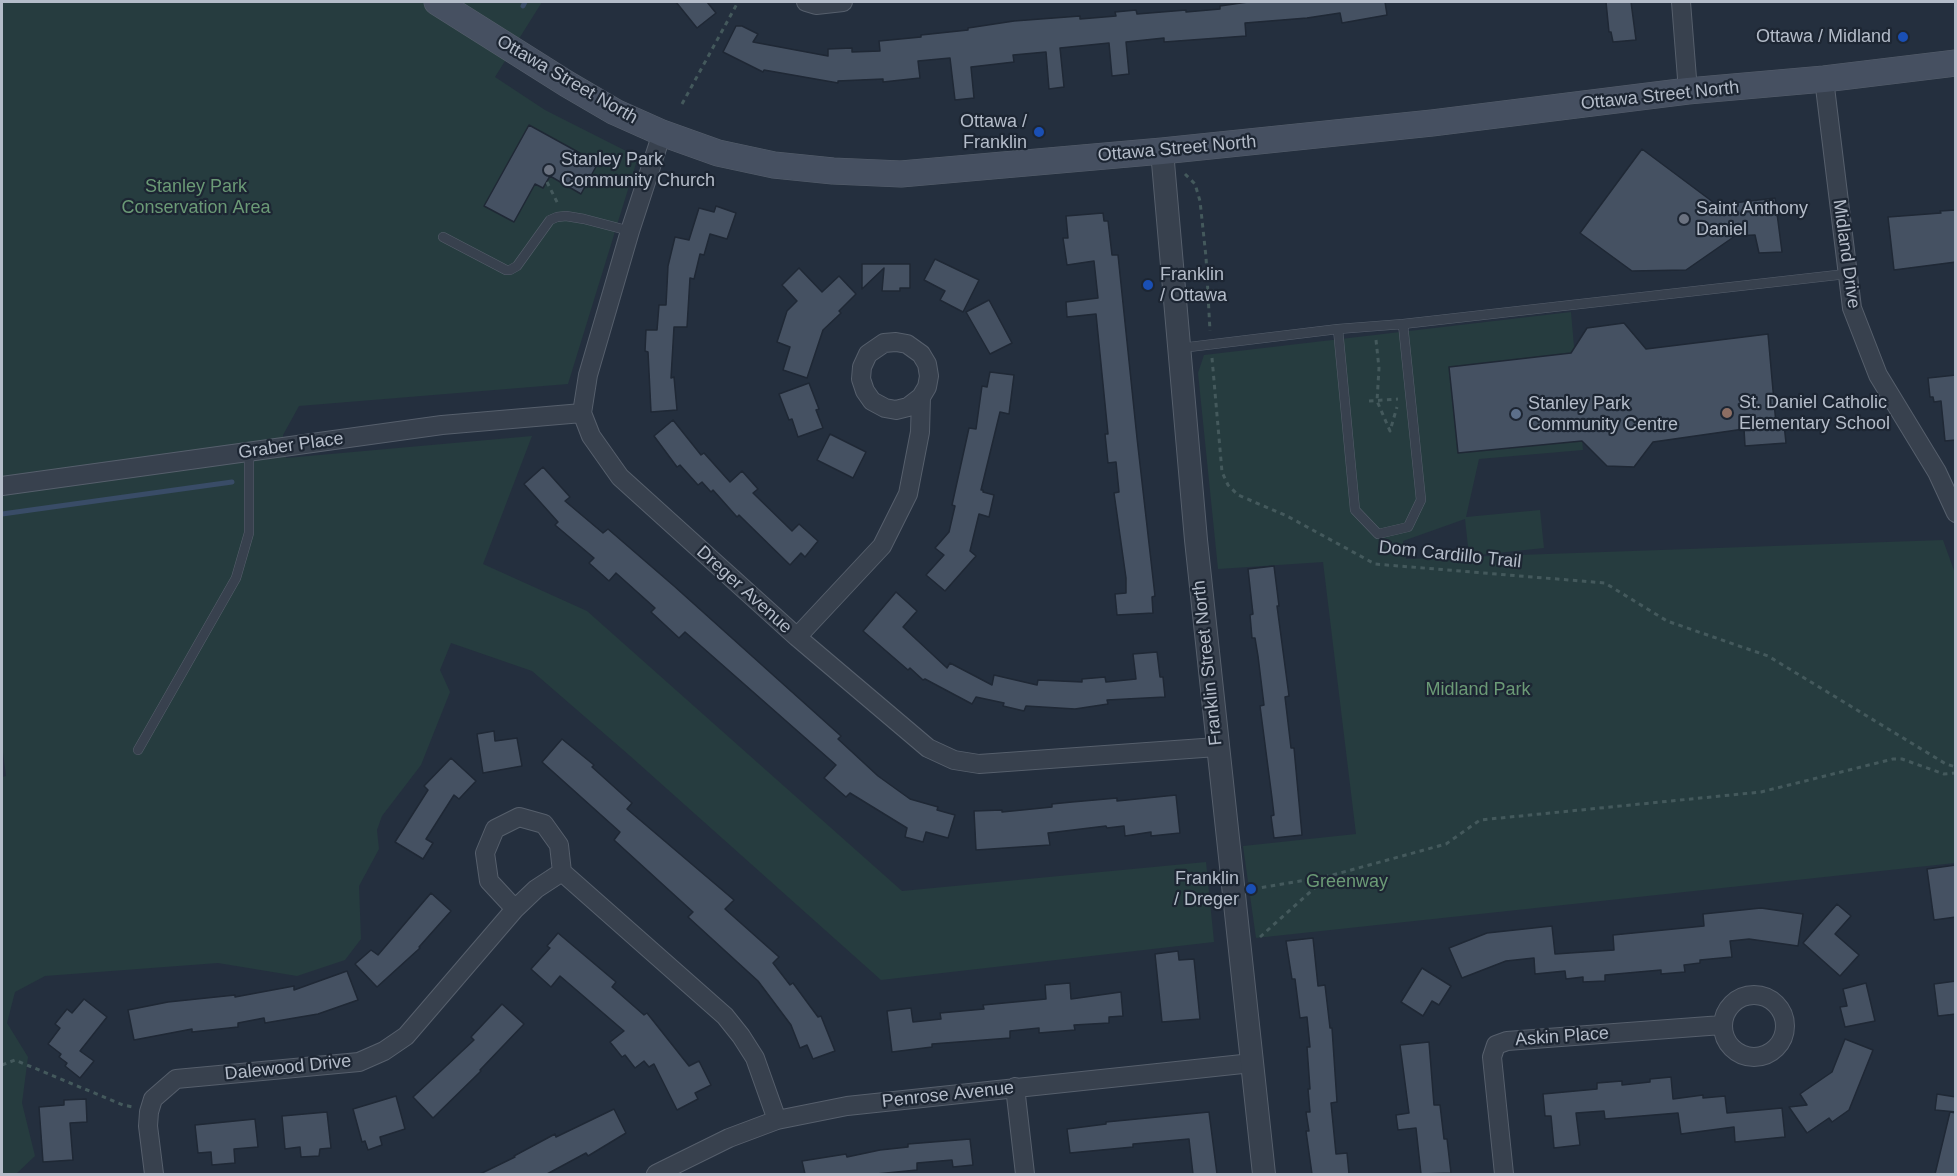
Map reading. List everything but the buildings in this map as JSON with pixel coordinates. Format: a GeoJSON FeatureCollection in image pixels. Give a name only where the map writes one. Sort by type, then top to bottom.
{"type":"FeatureCollection","features":[{"type":"Feature","properties":{"kind":"main road","name":"Ottawa Street North"},"geometry":{"type":"LineString","coordinates":[[437,2],[615,112],[662,133],[718,153],[774,165],[900,174],[1162,151],[1432,123],[1688,91],[1824,79],[1956,63]]}},
{"type":"Feature","properties":{"kind":"street"},"geometry":{"type":"LineString","coordinates":[[807,2],[816,5],[843,2]]}},
{"type":"Feature","properties":{"kind":"street"},"geometry":{"type":"LineString","coordinates":[[1681,2],[1688,91]]}},
{"type":"Feature","properties":{"kind":"street","name":"Midland Drive"},"geometry":{"type":"LineString","coordinates":[[1824,79],[1846,274],[1852,308],[1878,375],[1937,471],[1956,513]]}},
{"type":"Feature","properties":{"kind":"street"},"geometry":{"type":"LineString","coordinates":[[582,413],[588,375],[630,231],[662,133]]}},
{"type":"Feature","properties":{"kind":"street","name":"Franklin Street North"},"geometry":{"type":"LineString","coordinates":[[1162,151],[1178,349],[1217,747],[1264,1174]]}},
{"type":"Feature","properties":{"kind":"street"},"geometry":{"type":"LineString","coordinates":[[797,638],[882,546],[908,494],[920,432],[921,397]]}},
{"type":"Feature","properties":{"kind":"street","name":"Graber Place"},"geometry":{"type":"LineString","coordinates":[[2,486],[441,425],[582,413]]}},
{"type":"Feature","properties":{"kind":"street","name":"Dreger Avenue"},"geometry":{"type":"LineString","coordinates":[[582,413],[591,436],[620,477],[797,638],[928,748],[954,760],[979,764],[1217,747]]}},
{"type":"Feature","properties":{"kind":"street"},"geometry":{"type":"LineString","coordinates":[[515,909],[489,881],[485,853],[495,829],[519,817],[544,824],[559,845],[562,872],[725,1016],[755,1058],[777,1120]]}},
{"type":"Feature","properties":{"kind":"street","name":"Dalewood Drive"},"geometry":{"type":"LineString","coordinates":[[154,1174],[148,1126],[149,1112],[153,1099],[176,1079],[359,1062],[384,1051],[406,1036],[515,909],[536,889],[562,872]]}},
{"type":"Feature","properties":{"kind":"street","name":"Askin Place"},"geometry":{"type":"LineString","coordinates":[[1504,1174],[1492,1057],[1496,1045],[1507,1041],[1722,1025]]}},
{"type":"Feature","properties":{"kind":"street","name":"Penrose Avenue"},"geometry":{"type":"LineString","coordinates":[[656,1174],[729,1138],[777,1120],[846,1106],[1252,1064]]}},
{"type":"Feature","properties":{"kind":"street"},"geometry":{"type":"LineString","coordinates":[[1015,1087],[1025,1174]]}},
{"type":"Feature","properties":{"kind":"lane"},"geometry":{"type":"LineString","coordinates":[[443,237],[510,270],[517,266],[550,220],[562,217],[584,219],[630,231]]}},
{"type":"Feature","properties":{"kind":"lane"},"geometry":{"type":"LineString","coordinates":[[1178,349],[1338,329],[1403,324],[1846,274]]}},
{"type":"Feature","properties":{"kind":"lane"},"geometry":{"type":"LineString","coordinates":[[1338,329],[1355,510],[1378,534],[1408,527],[1421,500],[1403,324]]}},
{"type":"Feature","properties":{"kind":"lane"},"geometry":{"type":"LineString","coordinates":[[138,750],[236,578],[249,533],[249,451]]}},
{"type":"Feature","properties":{"kind":"path"},"geometry":{"type":"LineString","coordinates":[[682,104],[738,2]]}},
{"type":"Feature","properties":{"kind":"path","name":"Dom Cardillo Trail"},"geometry":{"type":"LineString","coordinates":[[1162,151],[1195,184],[1200,201],[1222,472],[1228,485],[1238,495],[1287,516],[1375,564],[1605,583],[1667,621],[1768,656],[1946,764],[1956,767]]}},
{"type":"Feature","properties":{"kind":"path"},"geometry":{"type":"LineString","coordinates":[[547,182],[556,196],[562,217]]}},
{"type":"Feature","properties":{"kind":"path"},"geometry":{"type":"LineString","coordinates":[[1370,401],[1377,401],[1399,399],[1390,431],[1377,401],[1379,368],[1374,327]]}},
{"type":"Feature","properties":{"kind":"path"},"geometry":{"type":"LineString","coordinates":[[1233,892],[1329,876],[1446,844],[1480,820],[1761,792],[1893,759],[1902,759],[1944,774],[1956,773]]}},
{"type":"Feature","properties":{"kind":"path"},"geometry":{"type":"LineString","coordinates":[[1260,937],[1329,876]]}},
{"type":"Feature","properties":{"kind":"path"},"geometry":{"type":"LineString","coordinates":[[2,1065],[15,1060],[123,1105],[138,1108]]}},
{"type":"Feature","properties":{"kind":"green space","name":"Stanley Park Conservation Area"},"geometry":{"type":"Polygon","coordinates":[[[2,2],[542,2],[495,77],[545,110],[638,157],[568,384],[299,406],[283,435],[286,458],[532,436],[483,564],[587,611],[902,891],[1206,862],[1214,942],[881,980],[532,671],[451,643],[440,670],[450,692],[421,765],[382,816],[377,830],[379,849],[359,886],[361,939],[345,960],[297,976],[218,963],[45,976],[15,992],[7,1023],[28,1057],[22,1103],[35,1156],[16,1174],[2,1174],[2,777],[6,776],[2,745],[2,2]]]}},
{"type":"Feature","properties":{"kind":"green space"},"geometry":{"type":"Polygon","coordinates":[[[1571,312],[1583,450],[1479,459],[1466,517],[1540,510],[1544,548],[1469,556],[1465,519],[1403,541],[1406,559],[1943,540],[1956,576],[1955,863],[1256,938],[1243,846],[1356,834],[1323,562],[1218,569],[1198,373],[1204,355],[1571,312]]]}},
{"type":"Feature","properties":{"kind":"waterway"},"geometry":{"type":"LineString","coordinates":[[523,6],[525,2]]}},
{"type":"Feature","properties":{"kind":"waterway"},"geometry":{"type":"LineString","coordinates":[[2,514],[232,482]]}},
{"type":"Feature","properties":{"kind":"place","name":"Ottawa / Midland"},"geometry":{"type":"Point","coordinates":[1903,37]}},
{"type":"Feature","properties":{"kind":"place","name":"Ottawa / Franklin"},"geometry":{"type":"Point","coordinates":[1039,132]}},
{"type":"Feature","properties":{"kind":"place","name":"Stanley Park Community Church"},"geometry":{"type":"Point","coordinates":[549,170]}},
{"type":"Feature","properties":{"kind":"place","name":"Saint Anthony Daniel"},"geometry":{"type":"Point","coordinates":[1684,219]}},
{"type":"Feature","properties":{"kind":"place","name":"Franklin / Ottawa"},"geometry":{"type":"Point","coordinates":[1148,285]}},
{"type":"Feature","properties":{"kind":"place","name":"St. Daniel Catholic Elementary School"},"geometry":{"type":"Point","coordinates":[1727,413]}},
{"type":"Feature","properties":{"kind":"place","name":"Stanley Park Community Centre"},"geometry":{"type":"Point","coordinates":[1516,414]}},
{"type":"Feature","properties":{"kind":"place","name":"Franklin / Dreger"},"geometry":{"type":"Point","coordinates":[1251,889]}},
{"type":"Feature","properties":{"kind":"park label","name":"Midland Park"},"geometry":{"type":"Point","coordinates":[1478,690]}},
{"type":"Feature","properties":{"kind":"park label","name":"Greenway"},"geometry":{"type":"Point","coordinates":[1347,882]}}]}
